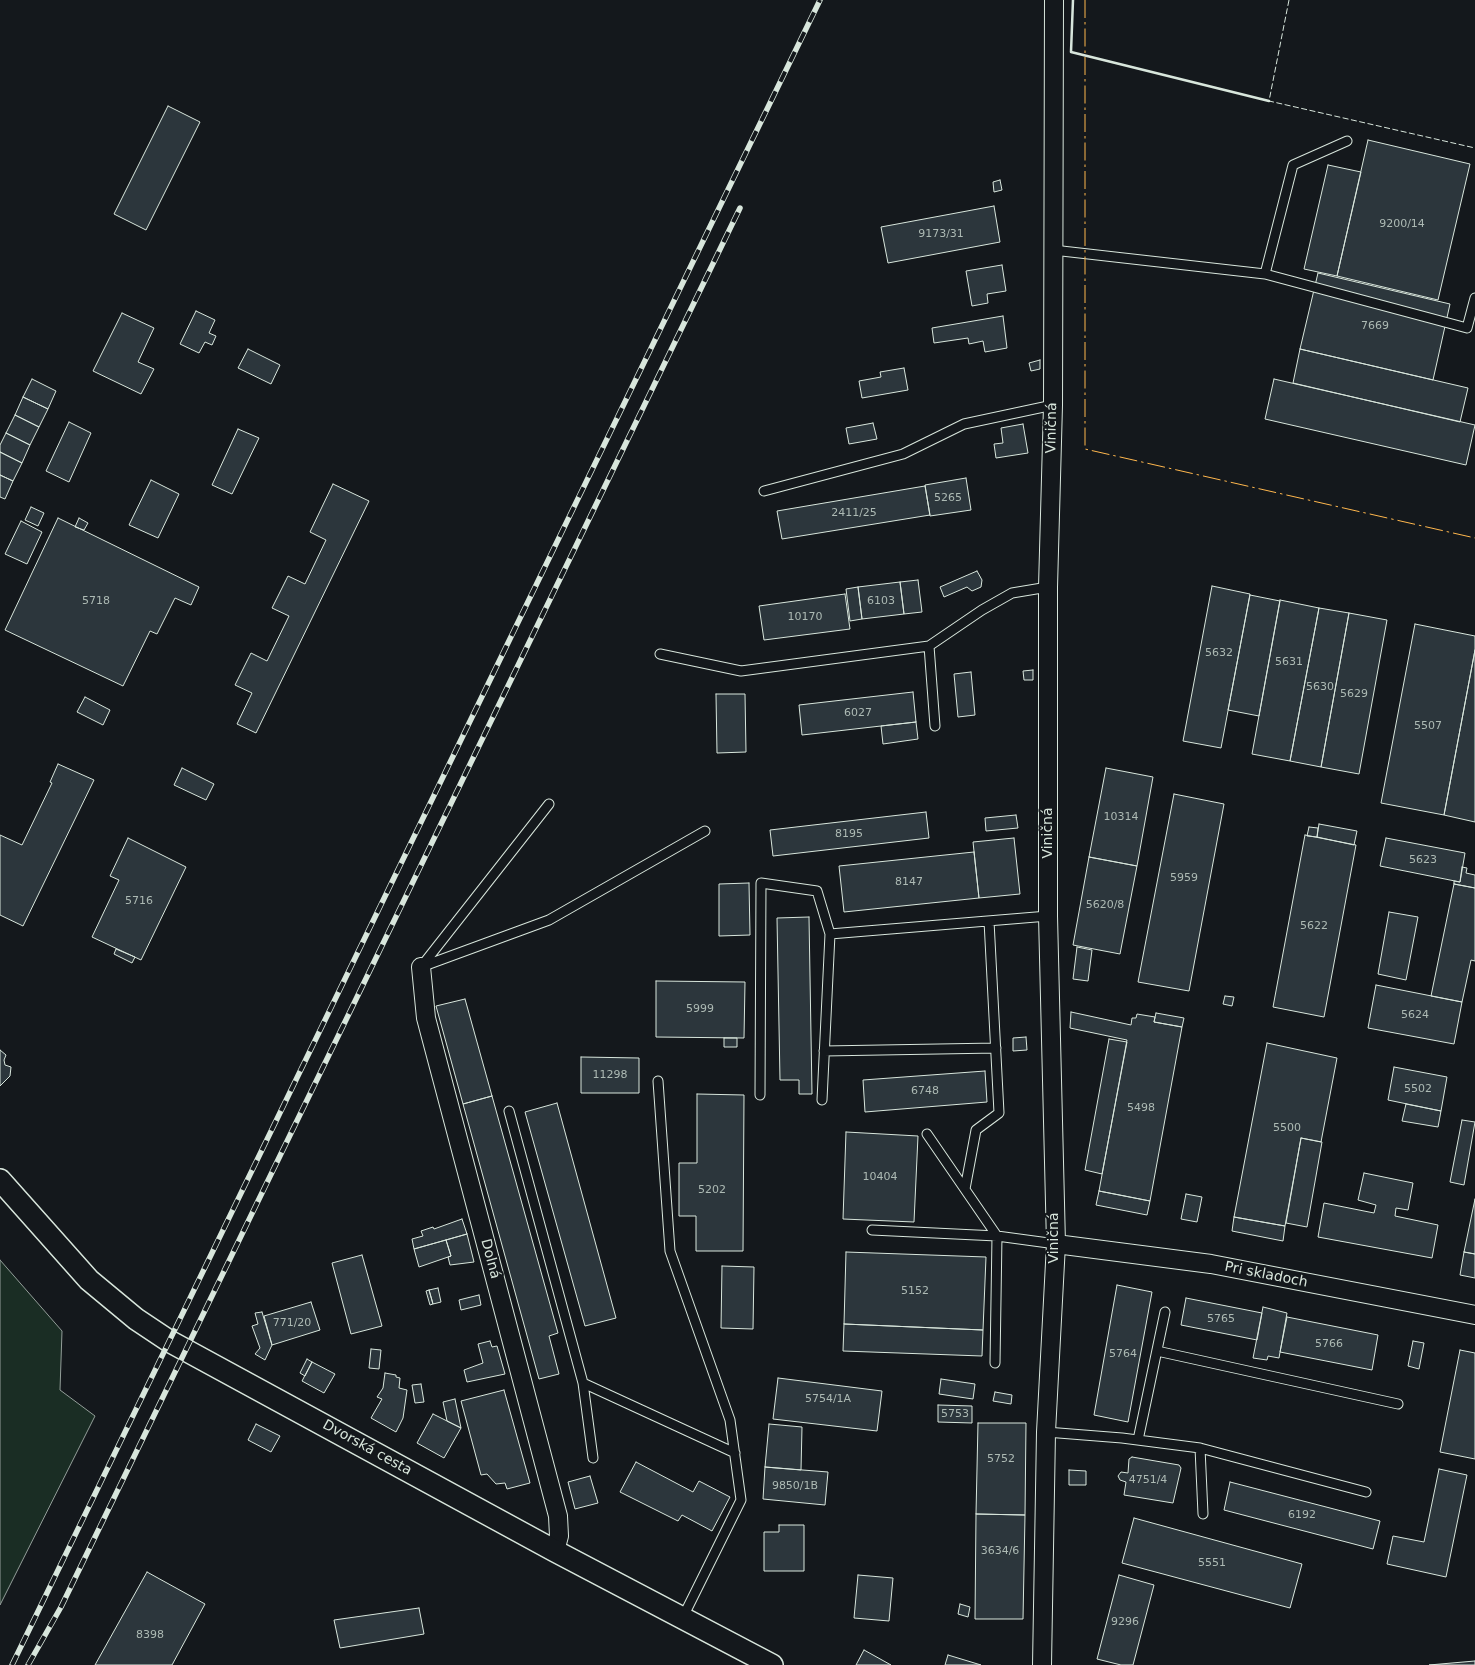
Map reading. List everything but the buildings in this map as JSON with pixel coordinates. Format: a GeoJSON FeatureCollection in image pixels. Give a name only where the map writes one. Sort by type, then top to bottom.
{"type":"FeatureCollection","features":[{"type":"Feature","properties":{"kind":"street","name":"Viničná"},"geometry":{"type":"LineString","coordinates":[[1042,1665],[1046,1432],[1056,1244],[1048,916],[1048,587],[1053,404],[1054,0]]}},
{"type":"Feature","properties":{"kind":"street","name":"Dolná"},"geometry":{"type":"LineString","coordinates":[[421,967],[426,1018],[558,1516],[559,1536],[555,1551]]}},
{"type":"Feature","properties":{"kind":"street","name":"Dvorská cesta"},"geometry":{"type":"LineString","coordinates":[[0,1180],[89,1280],[136,1319],[186,1350],[555,1551],[772,1665]]}},
{"type":"Feature","properties":{"kind":"street","name":"Pri skladoch"},"geometry":{"type":"LineString","coordinates":[[1056,1244],[1211,1264],[1475,1315]]}},
{"type":"Feature","properties":{"kind":"lane"},"geometry":{"type":"LineString","coordinates":[[1265,274],[1293,165],[1347,141]]}},
{"type":"Feature","properties":{"kind":"lane"},"geometry":{"type":"LineString","coordinates":[[1053,250],[1265,274],[1467,328],[1475,298]]}},
{"type":"Feature","properties":{"kind":"lane"},"geometry":{"type":"LineString","coordinates":[[764,491],[903,454],[964,424],[1053,404]]}},
{"type":"Feature","properties":{"kind":"lane"},"geometry":{"type":"LineString","coordinates":[[660,654],[741,671],[929,646],[982,610],[1012,593],[1048,587]]}},
{"type":"Feature","properties":{"kind":"lane"},"geometry":{"type":"LineString","coordinates":[[929,646],[935,726]]}},
{"type":"Feature","properties":{"kind":"lane"},"geometry":{"type":"LineString","coordinates":[[421,967],[549,804]]}},
{"type":"Feature","properties":{"kind":"lane"},"geometry":{"type":"LineString","coordinates":[[421,967],[549,920],[705,831]]}},
{"type":"Feature","properties":{"kind":"lane"},"geometry":{"type":"LineString","coordinates":[[760,1095],[761,883],[817,891],[830,934],[822,1100]]}},
{"type":"Feature","properties":{"kind":"lane"},"geometry":{"type":"LineString","coordinates":[[830,934],[1048,916]]}},
{"type":"Feature","properties":{"kind":"lane"},"geometry":{"type":"LineString","coordinates":[[965,1189],[976,1130],[999,1113],[989,920]]}},
{"type":"Feature","properties":{"kind":"lane"},"geometry":{"type":"LineString","coordinates":[[824,1051],[996,1048]]}},
{"type":"Feature","properties":{"kind":"lane"},"geometry":{"type":"LineString","coordinates":[[658,1081],[670,1251],[730,1420],[741,1500],[682,1618]]}},
{"type":"Feature","properties":{"kind":"lane"},"geometry":{"type":"LineString","coordinates":[[509,1110],[583,1383],[593,1458]]}},
{"type":"Feature","properties":{"kind":"lane"},"geometry":{"type":"LineString","coordinates":[[927,1134],[997,1236],[995,1363]]}},
{"type":"Feature","properties":{"kind":"lane"},"geometry":{"type":"LineString","coordinates":[[872,1230],[997,1236],[1056,1244]]}},
{"type":"Feature","properties":{"kind":"lane"},"geometry":{"type":"LineString","coordinates":[[1138,1440],[1165,1312]]}},
{"type":"Feature","properties":{"kind":"lane"},"geometry":{"type":"LineString","coordinates":[[1157,1351],[1398,1404]]}},
{"type":"Feature","properties":{"kind":"lane"},"geometry":{"type":"LineString","coordinates":[[583,1383],[735,1453]]}},
{"type":"Feature","properties":{"kind":"lane"},"geometry":{"type":"LineString","coordinates":[[1046,1432],[1138,1440],[1200,1448],[1366,1492]]}},
{"type":"Feature","properties":{"kind":"lane"},"geometry":{"type":"LineString","coordinates":[[1200,1448],[1203,1514]]}},
{"type":"Feature","properties":{"kind":"green space"},"geometry":{"type":"Polygon","coordinates":[[[0,1260],[62,1331],[60,1390],[95,1416],[0,1605],[0,1260]]]}},
{"type":"Feature","properties":{"kind":"railway"},"geometry":{"type":"LineString","coordinates":[[12,1665],[820,0]]}},
{"type":"Feature","properties":{"kind":"railway"},"geometry":{"type":"LineString","coordinates":[[28,1665],[61,1607],[740,208]]}},
{"type":"Feature","properties":{"kind":"fence"},"geometry":{"type":"LineString","coordinates":[[1289,0],[1269,101],[1475,148]]}},
{"type":"Feature","properties":{"kind":"wall"},"geometry":{"type":"LineString","coordinates":[[1073,0],[1071,52],[1269,101]]}},
{"type":"Feature","properties":{"kind":"power"},"geometry":{"type":"LineString","coordinates":[[1085,0],[1085,449],[1475,538]]}}]}
